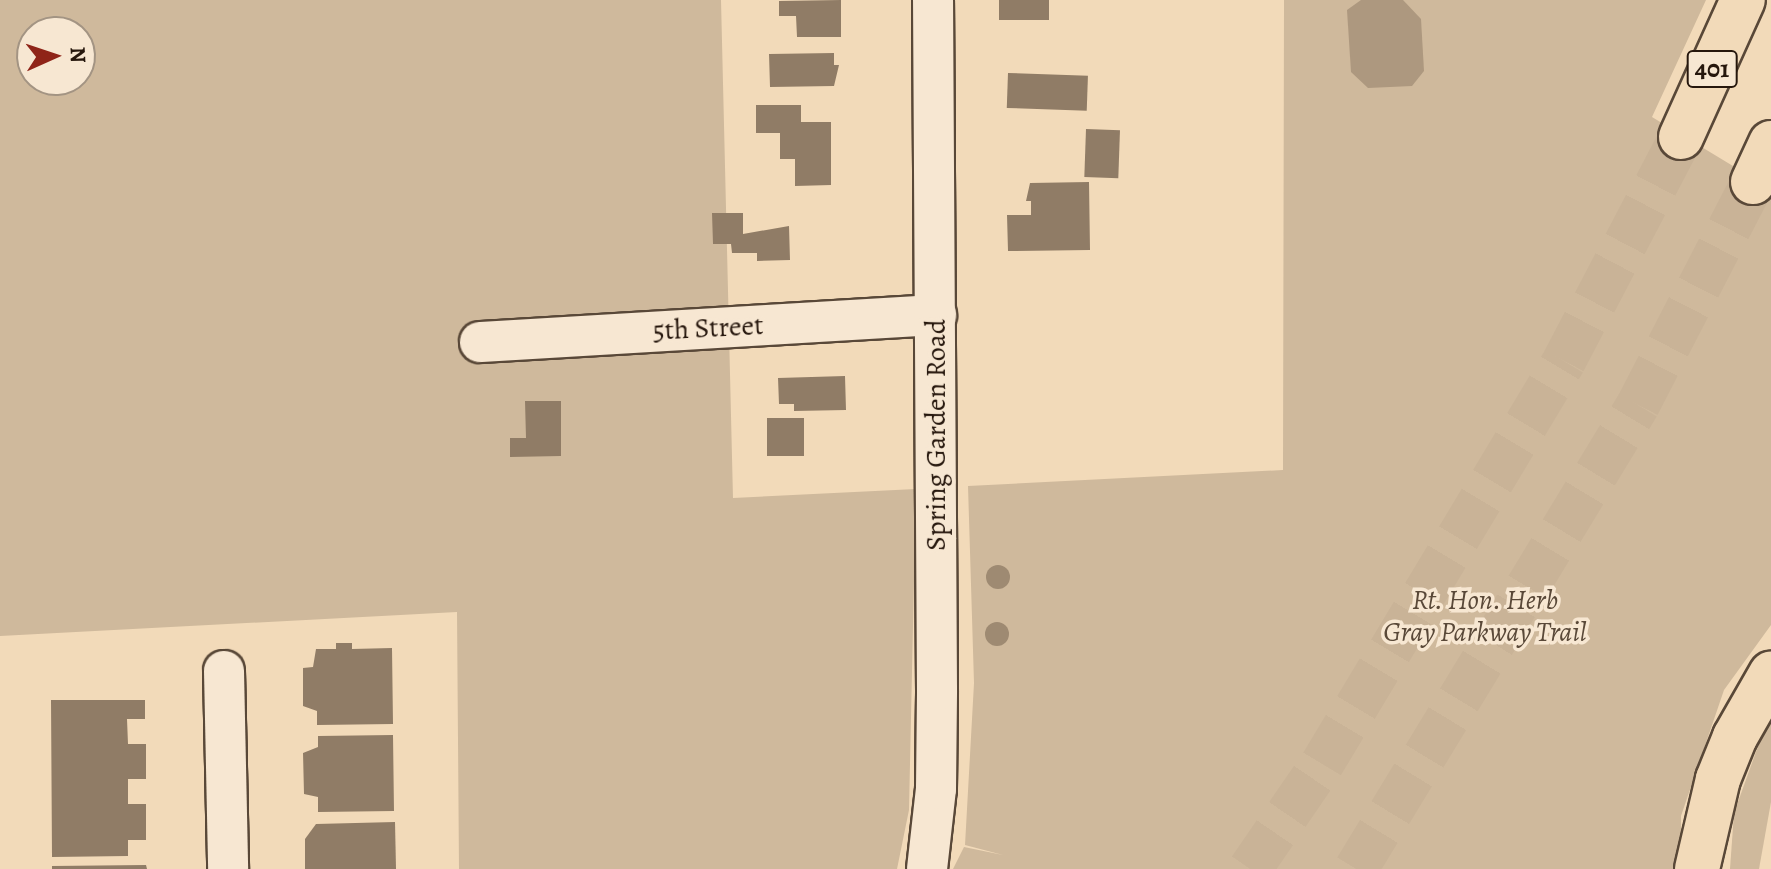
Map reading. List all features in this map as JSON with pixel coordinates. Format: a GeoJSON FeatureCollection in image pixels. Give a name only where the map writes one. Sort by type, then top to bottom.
{"type":"FeatureCollection","features":[{"type":"Feature","properties":{"kind":"highway","name":"401"},"geometry":{"type":"LineString","coordinates":[[1681,137],[1743,0]]}},
{"type":"Feature","properties":{"kind":"highway"},"geometry":{"type":"LineString","coordinates":[[1697,869],[1718,779],[1735,737],[1771,674]]}},
{"type":"Feature","properties":{"kind":"street","name":"Spring Garden Road"},"geometry":{"type":"LineString","coordinates":[[927,869],[936,789],[933,0]]}},
{"type":"Feature","properties":{"kind":"street","name":"5th Street"},"geometry":{"type":"LineString","coordinates":[[480,342],[936,315]]}},
{"type":"Feature","properties":{"kind":"street"},"geometry":{"type":"LineString","coordinates":[[224,671],[228,869]]}},
{"type":"Feature","properties":{"kind":"green space"},"geometry":{"type":"Polygon","coordinates":[[[0,0],[721,0],[733,498],[916,489],[909,810],[897,869],[459,869],[457,612],[0,636],[0,0]]]}},
{"type":"Feature","properties":{"kind":"green space","name":"Rt. Hon. Herb Gray Parkway Trail"},"geometry":{"type":"Polygon","coordinates":[[[1284,0],[1706,0],[1652,117],[1771,189],[1771,625],[1724,690],[1681,816],[1681,869],[953,869],[964,847],[1003,855],[965,845],[974,683],[968,486],[1283,470],[1284,0]]]}},
{"type":"Feature","properties":{"kind":"green space"},"geometry":{"type":"Polygon","coordinates":[[[1771,710],[1771,802],[1759,869],[1730,869],[1734,813],[1771,710]]]}},
{"type":"Feature","properties":{"kind":"shaded area"},"geometry":{"type":"Polygon","coordinates":[[[1361,0],[1403,0],[1421,19],[1424,71],[1412,86],[1368,88],[1351,72],[1347,10],[1361,0]]]}},
{"type":"Feature","properties":{"kind":"building"},"geometry":{"type":"Polygon","coordinates":[[[841,0],[841,37],[797,37],[796,16],[779,16],[779,1],[841,0]]]}},
{"type":"Feature","properties":{"kind":"building"},"geometry":{"type":"Polygon","coordinates":[[[999,0],[1049,0],[1049,20],[999,20],[999,0]]]}},
{"type":"Feature","properties":{"kind":"building"},"geometry":{"type":"Polygon","coordinates":[[[834,53],[834,65],[839,65],[834,86],[770,87],[769,54],[834,53]]]}},
{"type":"Feature","properties":{"kind":"building"},"geometry":{"type":"Polygon","coordinates":[[[1008,73],[1088,76],[1087,111],[1007,108],[1008,73]]]}},
{"type":"Feature","properties":{"kind":"building"},"geometry":{"type":"Polygon","coordinates":[[[756,105],[801,105],[801,122],[831,122],[831,185],[795,186],[795,159],[780,159],[780,133],[756,133],[756,105]]]}},
{"type":"Feature","properties":{"kind":"building"},"geometry":{"type":"Polygon","coordinates":[[[1086,129],[1120,130],[1118,178],[1084,177],[1086,129]]]}},
{"type":"Feature","properties":{"kind":"building"},"geometry":{"type":"Polygon","coordinates":[[[1089,182],[1090,250],[1008,251],[1007,215],[1031,215],[1031,201],[1026,201],[1030,183],[1089,182]]]}},
{"type":"Feature","properties":{"kind":"building"},"geometry":{"type":"Polygon","coordinates":[[[712,213],[743,213],[743,234],[789,226],[790,260],[757,261],[757,253],[732,253],[731,244],[713,244],[712,213]]]}},
{"type":"Feature","properties":{"kind":"building"},"geometry":{"type":"Polygon","coordinates":[[[845,376],[846,410],[794,411],[794,404],[779,404],[778,378],[845,376]]]}},
{"type":"Feature","properties":{"kind":"building"},"geometry":{"type":"Polygon","coordinates":[[[525,401],[561,401],[561,456],[510,457],[510,438],[526,438],[525,401]]]}},
{"type":"Feature","properties":{"kind":"building"},"geometry":{"type":"Polygon","coordinates":[[[767,418],[804,418],[804,456],[767,456],[767,418]]]}},
{"type":"Feature","properties":{"kind":"building"},"geometry":{"type":"Polygon","coordinates":[[[336,643],[352,643],[352,649],[392,648],[393,724],[317,725],[317,711],[303,706],[303,668],[313,667],[316,649],[336,649],[336,643]]]}},
{"type":"Feature","properties":{"kind":"building"},"geometry":{"type":"Polygon","coordinates":[[[51,700],[145,700],[145,719],[127,719],[128,744],[146,744],[146,779],[128,779],[128,804],[146,804],[146,840],[128,840],[128,856],[52,857],[51,700]]]}},
{"type":"Feature","properties":{"kind":"building"},"geometry":{"type":"Polygon","coordinates":[[[393,735],[394,811],[318,812],[318,797],[304,794],[303,753],[318,747],[318,736],[393,735]]]}},
{"type":"Feature","properties":{"kind":"building"},"geometry":{"type":"Polygon","coordinates":[[[395,822],[396,869],[305,869],[305,839],[316,824],[395,822]]]}},
{"type":"Feature","properties":{"kind":"building"},"geometry":{"type":"Polygon","coordinates":[[[146,865],[147,869],[52,869],[52,866],[146,865]]]}},
{"type":"Feature","properties":{"kind":"tunnel"},"geometry":{"type":"LineString","coordinates":[[1250,869],[1322,764],[1564,361],[1681,137]]}},
{"type":"Feature","properties":{"kind":"tunnel"},"geometry":{"type":"LineString","coordinates":[[1356,869],[1638,405],[1753,182]]}}]}
